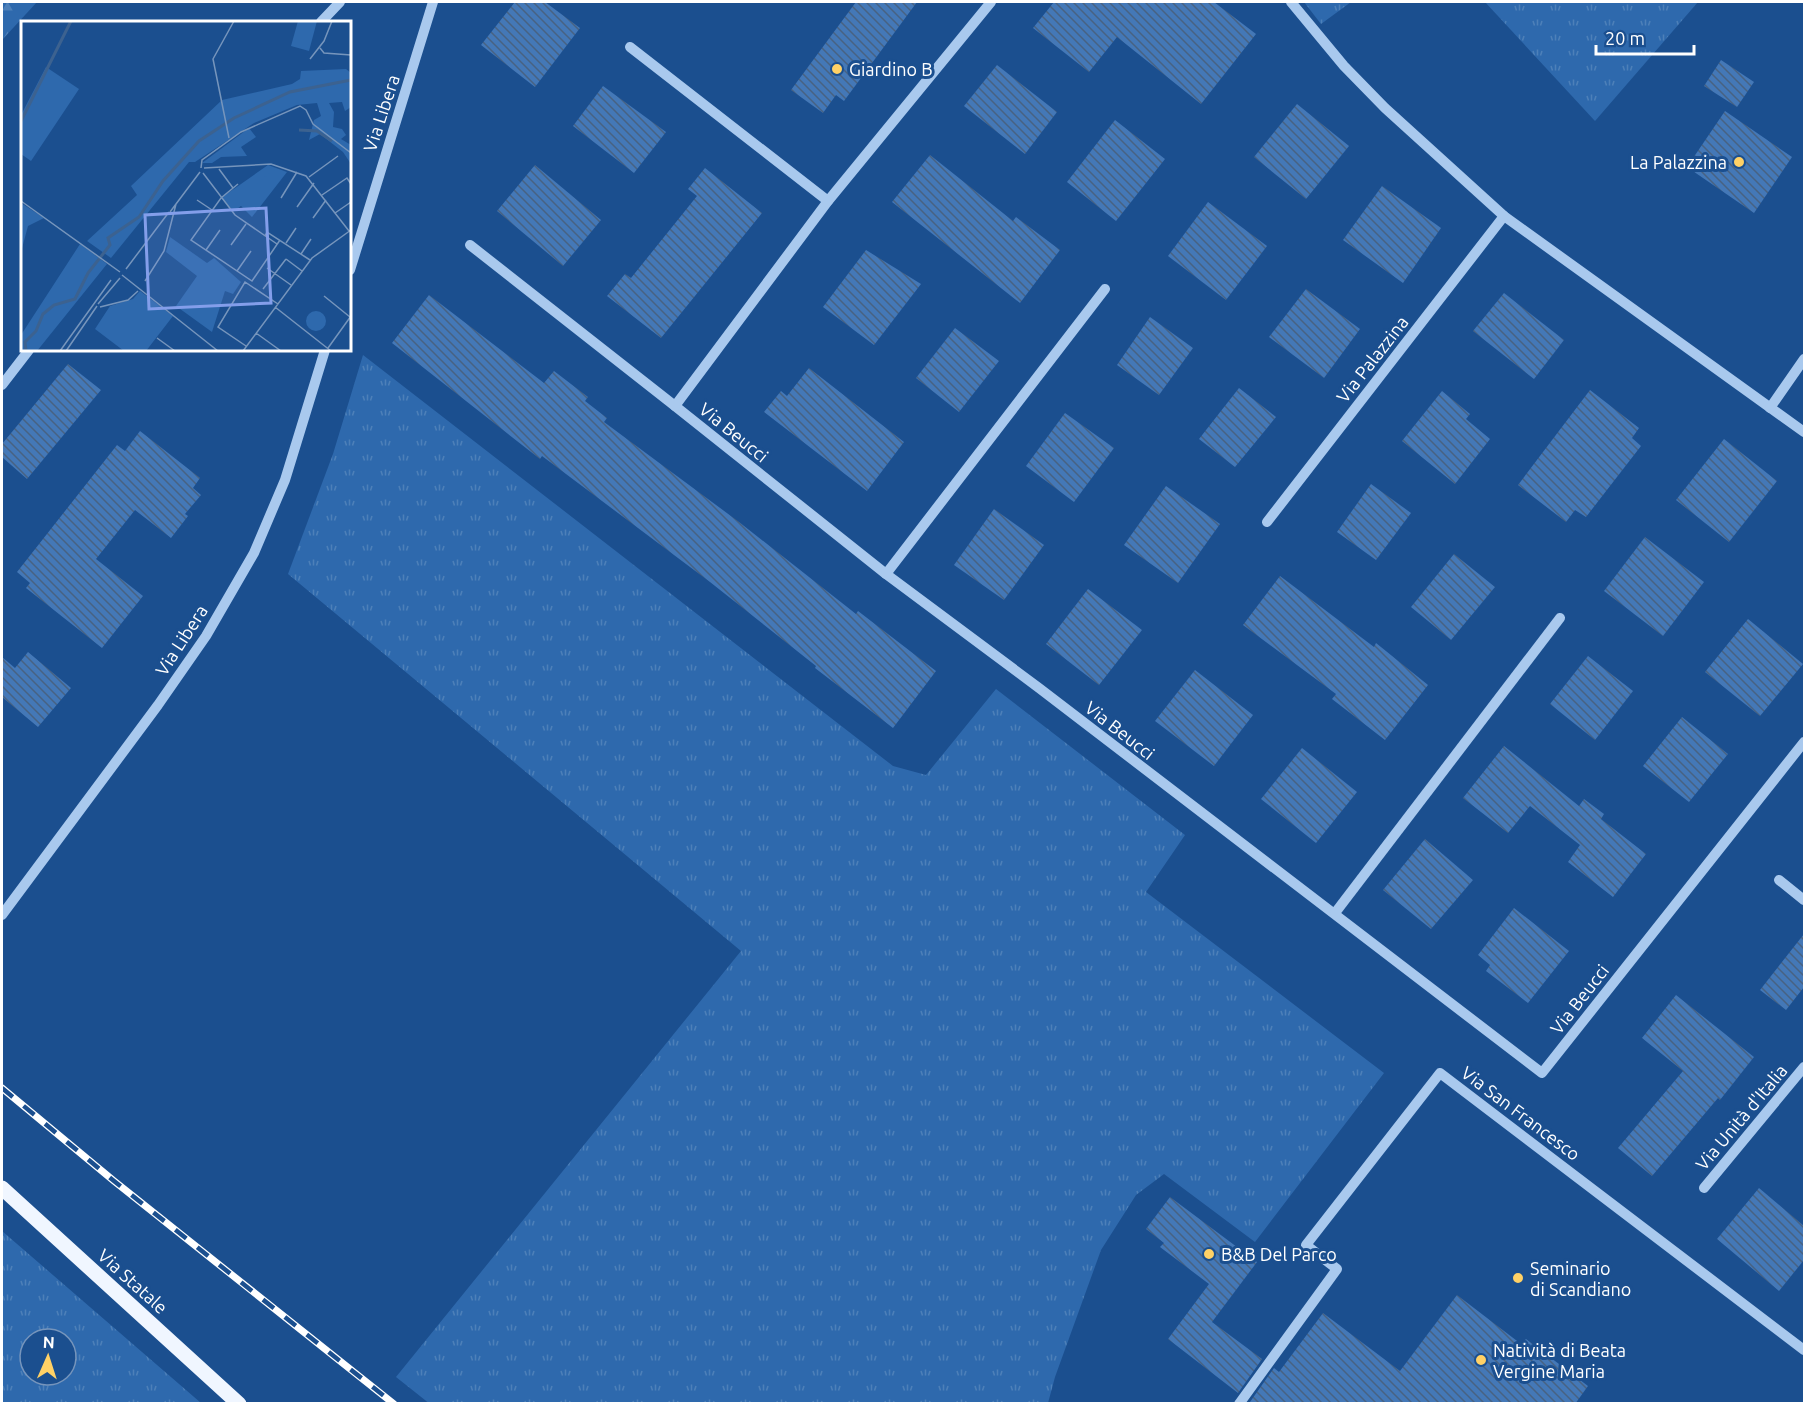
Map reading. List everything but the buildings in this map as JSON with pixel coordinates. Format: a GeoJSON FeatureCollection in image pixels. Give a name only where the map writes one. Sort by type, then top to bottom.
{"type":"FeatureCollection","features":[{"type":"Feature","properties":{"kind":"main road","name":"Via Statale"},"geometry":{"type":"LineString","coordinates":[[2,1188],[239,1404]]}},
{"type":"Feature","properties":{"kind":"street"},"geometry":{"type":"LineString","coordinates":[[322,21],[340,2]]}},
{"type":"Feature","properties":{"kind":"street","name":"Via Libera"},"geometry":{"type":"LineString","coordinates":[[351,267],[433,2]]}},
{"type":"Feature","properties":{"kind":"street","name":"Via Beucci"},"geometry":{"type":"LineString","coordinates":[[675,406],[828,201],[992,2]]}},
{"type":"Feature","properties":{"kind":"street"},"geometry":{"type":"LineString","coordinates":[[1291,2],[1344,66],[1385,108],[1504,216],[1804,432]]}},
{"type":"Feature","properties":{"kind":"street"},"geometry":{"type":"LineString","coordinates":[[630,47],[828,201]]}},
{"type":"Feature","properties":{"kind":"street","name":"Via Palazzina"},"geometry":{"type":"LineString","coordinates":[[1267,522],[1504,216]]}},
{"type":"Feature","properties":{"kind":"street","name":"Via Beucci"},"geometry":{"type":"LineString","coordinates":[[470,245],[886,574],[1335,913],[1422,983],[1542,1073],[1804,742]]}},
{"type":"Feature","properties":{"kind":"street"},"geometry":{"type":"LineString","coordinates":[[886,574],[1105,289]]}},
{"type":"Feature","properties":{"kind":"street"},"geometry":{"type":"LineString","coordinates":[[2,385],[28,351]]}},
{"type":"Feature","properties":{"kind":"street","name":"Via Libera"},"geometry":{"type":"LineString","coordinates":[[2,915],[170,688],[206,636],[254,553],[285,480],[325,351]]}},
{"type":"Feature","properties":{"kind":"street"},"geometry":{"type":"LineString","coordinates":[[1770,408],[1804,358]]}},
{"type":"Feature","properties":{"kind":"street"},"geometry":{"type":"LineString","coordinates":[[1335,913],[1560,618]]}},
{"type":"Feature","properties":{"kind":"street"},"geometry":{"type":"LineString","coordinates":[[1779,880],[1804,900]]}},
{"type":"Feature","properties":{"kind":"street","name":"Via Unità d'Italia"},"geometry":{"type":"LineString","coordinates":[[1704,1188],[1804,1067]]}},
{"type":"Feature","properties":{"kind":"street","name":"Via San Francesco"},"geometry":{"type":"LineString","coordinates":[[1239,1404],[1337,1269],[1306,1245],[1440,1073],[1804,1350]]}},
{"type":"Feature","properties":{"kind":"green space"},"geometry":{"type":"Polygon","coordinates":[[[2,2],[37,2],[2,40],[2,2]]]}},
{"type":"Feature","properties":{"kind":"green space"},"geometry":{"type":"Polygon","coordinates":[[[1304,2],[1351,2],[1321,24],[1304,2]]]}},
{"type":"Feature","properties":{"kind":"green space"},"geometry":{"type":"Polygon","coordinates":[[[1485,2],[1698,2],[1595,121],[1485,2]]]}},
{"type":"Feature","properties":{"kind":"green space"},"geometry":{"type":"Polygon","coordinates":[[[363,355],[893,766],[926,775],[996,689],[1185,835],[1146,892],[1384,1073],[1255,1242],[1164,1174],[1136,1195],[1101,1250],[1055,1377],[1048,1403],[430,1404],[396,1377],[741,951],[288,574],[333,454],[363,355]]]}},
{"type":"Feature","properties":{"kind":"green space"},"geometry":{"type":"Polygon","coordinates":[[[2,1231],[201,1403],[2,1403],[2,1231]]]}},
{"type":"Feature","properties":{"kind":"railway"},"geometry":{"type":"LineString","coordinates":[[2,1088],[114,1181],[394,1404]]}},
{"type":"Feature","properties":{"kind":"place","name":"Giardino B"},"geometry":{"type":"Point","coordinates":[837,69]}},
{"type":"Feature","properties":{"kind":"place","name":"La Palazzina"},"geometry":{"type":"Point","coordinates":[1739,162]}},
{"type":"Feature","properties":{"kind":"place","name":"B&B Del Parco"},"geometry":{"type":"Point","coordinates":[1209,1254]}},
{"type":"Feature","properties":{"kind":"place","name":"Seminario di Scandiano"},"geometry":{"type":"Point","coordinates":[1518,1278]}},
{"type":"Feature","properties":{"kind":"place","name":"Natività di Beata Vergine Maria"},"geometry":{"type":"Point","coordinates":[1481,1360]}}]}
